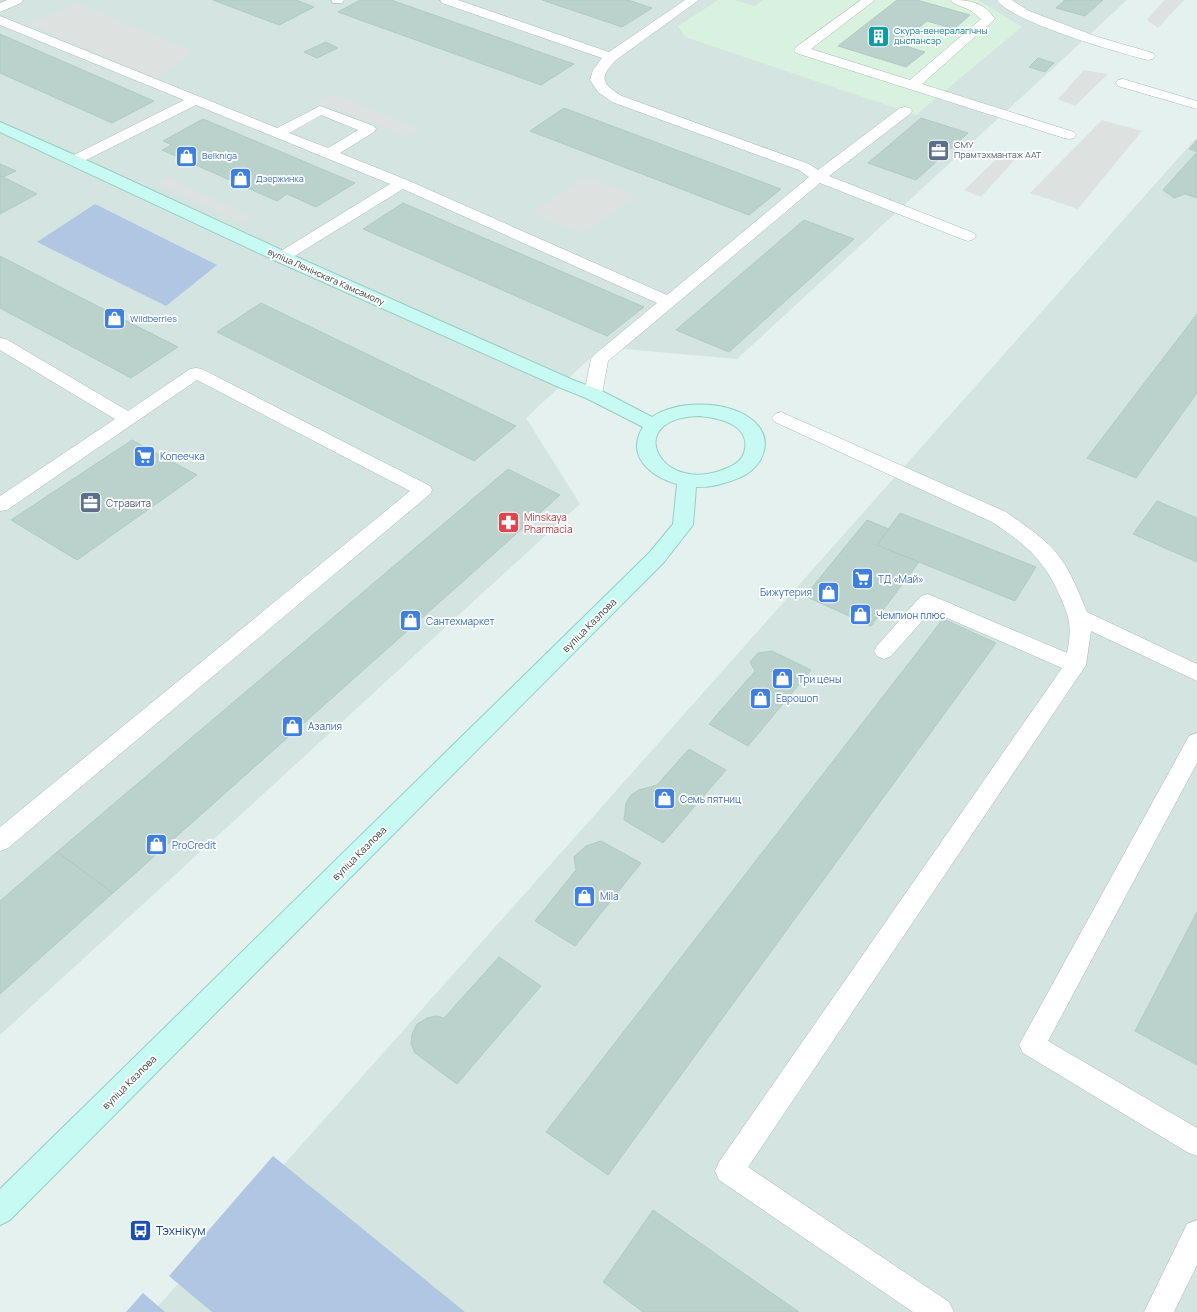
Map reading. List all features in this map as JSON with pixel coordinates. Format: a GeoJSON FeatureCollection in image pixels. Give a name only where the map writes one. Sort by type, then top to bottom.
{"type":"FeatureCollection","features":[{"type":"Feature","properties":{"kind":"main road","name":"вуліца Ленінскага Камсамолу"},"geometry":{"type":"LineString","coordinates":[[0,126],[282,257],[566,384],[593,394],[653,425]]}},
{"type":"Feature","properties":{"kind":"main road"},"geometry":{"type":"LineString","coordinates":[[700,410],[719,412],[735,418],[750,427],[756,440],[755,454],[746,466],[731,474],[712,480],[687,481],[671,476],[658,468],[648,458],[645,446],[646,435],[653,425],[671,414],[682,411],[700,410]]}},
{"type":"Feature","properties":{"kind":"main road","name":"вуліца Казлова"},"geometry":{"type":"LineString","coordinates":[[0,1210],[657,557],[683,525],[687,481]]}},
{"type":"Feature","properties":{"kind":"lane"},"geometry":{"type":"LineString","coordinates":[[0,8],[17,0]]}},
{"type":"Feature","properties":{"kind":"lane"},"geometry":{"type":"LineString","coordinates":[[446,0],[612,57]]}},
{"type":"Feature","properties":{"kind":"lane"},"geometry":{"type":"LineString","coordinates":[[693,0],[612,57],[603,65],[597,76],[598,84],[604,91],[617,99],[804,167],[818,177],[968,236]]}},
{"type":"Feature","properties":{"kind":"lane"},"geometry":{"type":"LineString","coordinates":[[869,0],[801,50],[1069,135]]}},
{"type":"Feature","properties":{"kind":"lane"},"geometry":{"type":"LineString","coordinates":[[912,85],[989,19],[970,4],[957,0]]}},
{"type":"Feature","properties":{"kind":"lane"},"geometry":{"type":"LineString","coordinates":[[1003,0],[1024,14],[1093,40],[1148,56]]}},
{"type":"Feature","properties":{"kind":"lane"},"geometry":{"type":"LineString","coordinates":[[0,20],[402,183],[670,302]]}},
{"type":"Feature","properties":{"kind":"lane"},"geometry":{"type":"LineString","coordinates":[[1123,83],[1197,104]]}},
{"type":"Feature","properties":{"kind":"lane"},"geometry":{"type":"LineString","coordinates":[[75,160],[195,100]]}},
{"type":"Feature","properties":{"kind":"lane"},"geometry":{"type":"LineString","coordinates":[[278,133],[320,110],[369,129],[329,154]]}},
{"type":"Feature","properties":{"kind":"lane"},"geometry":{"type":"LineString","coordinates":[[593,394],[600,359],[818,177],[905,111]]}},
{"type":"Feature","properties":{"kind":"lane"},"geometry":{"type":"LineString","coordinates":[[282,257],[402,183]]}},
{"type":"Feature","properties":{"kind":"lane"},"geometry":{"type":"LineString","coordinates":[[0,342],[128,419]]}},
{"type":"Feature","properties":{"kind":"lane"},"geometry":{"type":"LineString","coordinates":[[0,505],[196,373],[423,490],[0,841]]}},
{"type":"Feature","properties":{"kind":"lane"},"geometry":{"type":"LineString","coordinates":[[781,418],[999,517],[1024,534],[1047,555],[1061,575],[1078,616],[1081,634],[1075,665],[730,1171],[939,1312]]}},
{"type":"Feature","properties":{"kind":"lane"},"geometry":{"type":"LineString","coordinates":[[884,651],[928,601],[1075,665]]}},
{"type":"Feature","properties":{"kind":"lane"},"geometry":{"type":"LineString","coordinates":[[1078,616],[1197,673]]}},
{"type":"Feature","properties":{"kind":"lane"},"geometry":{"type":"LineString","coordinates":[[1197,742],[1032,1045],[1197,1143]]}},
{"type":"Feature","properties":{"kind":"lane"},"geometry":{"type":"LineString","coordinates":[[1159,1312],[1197,1234]]}},
{"type":"Feature","properties":{"kind":"shaded area"},"geometry":{"type":"Polygon","coordinates":[[[0,0],[1127,0],[737,359],[602,347],[526,418],[580,504],[0,1035],[0,0]]]}},
{"type":"Feature","properties":{"kind":"shaded area"},"geometry":{"type":"Polygon","coordinates":[[[718,0],[735,0],[754,6],[763,0],[978,0],[1022,27],[916,115],[685,37],[678,26],[718,0]]]}},
{"type":"Feature","properties":{"kind":"shaded area"},"geometry":{"type":"Polygon","coordinates":[[[1164,0],[1184,0],[1158,28],[1147,20],[1164,0]]]}},
{"type":"Feature","properties":{"kind":"shaded area"},"geometry":{"type":"Polygon","coordinates":[[[76,3],[192,51],[157,79],[29,24],[76,3]]]}},
{"type":"Feature","properties":{"kind":"shaded area"},"geometry":{"type":"Polygon","coordinates":[[[1084,70],[1108,74],[1075,106],[1058,99],[1084,70]]]}},
{"type":"Feature","properties":{"kind":"shaded area"},"geometry":{"type":"Polygon","coordinates":[[[334,95],[421,129],[408,136],[320,103],[334,95]]]}},
{"type":"Feature","properties":{"kind":"shaded area"},"geometry":{"type":"Polygon","coordinates":[[[1102,120],[1142,131],[1078,209],[1030,193],[1102,120]]]}},
{"type":"Feature","properties":{"kind":"shaded area"},"geometry":{"type":"Polygon","coordinates":[[[1197,137],[1197,1312],[153,1312],[1197,137]]]}},
{"type":"Feature","properties":{"kind":"shaded area"},"geometry":{"type":"Polygon","coordinates":[[[1005,151],[1021,153],[981,197],[964,190],[1005,151]]]}},
{"type":"Feature","properties":{"kind":"shaded area"},"geometry":{"type":"Polygon","coordinates":[[[587,176],[637,196],[582,234],[532,213],[587,176]]]}},
{"type":"Feature","properties":{"kind":"shaded area"},"geometry":{"type":"Polygon","coordinates":[[[168,177],[252,217],[243,223],[156,183],[168,177]]]}},
{"type":"Feature","properties":{"kind":"shaded area"},"geometry":{"type":"Polygon","coordinates":[[[95,204],[217,265],[166,306],[37,242],[95,204]]]}},
{"type":"Feature","properties":{"kind":"shaded area"},"geometry":{"type":"Polygon","coordinates":[[[273,1156],[465,1312],[212,1312],[169,1276],[273,1156]]]}},
{"type":"Feature","properties":{"kind":"shaded area"},"geometry":{"type":"Polygon","coordinates":[[[143,1293],[165,1312],[126,1312],[143,1293]]]}},
{"type":"Feature","properties":{"kind":"building"},"geometry":{"type":"Polygon","coordinates":[[[213,0],[296,0],[314,7],[279,25],[213,0]]]}},
{"type":"Feature","properties":{"kind":"building"},"geometry":{"type":"Polygon","coordinates":[[[360,0],[391,0],[574,64],[541,85],[338,12],[360,0]]]}},
{"type":"Feature","properties":{"kind":"building"},"geometry":{"type":"Polygon","coordinates":[[[542,0],[628,0],[652,8],[622,27],[542,0]]]}},
{"type":"Feature","properties":{"kind":"building","name":"Скура-венералагічны дыспансэр"},"geometry":{"type":"Polygon","coordinates":[[[897,0],[917,0],[970,15],[954,29],[927,21],[899,44],[925,52],[906,67],[838,46],[897,0]]]}},
{"type":"Feature","properties":{"kind":"building"},"geometry":{"type":"Polygon","coordinates":[[[1065,0],[1103,0],[1085,16],[1056,8],[1065,0]]]}},
{"type":"Feature","properties":{"kind":"building"},"geometry":{"type":"Polygon","coordinates":[[[0,34],[154,101],[112,123],[0,73],[0,34]]]}},
{"type":"Feature","properties":{"kind":"building"},"geometry":{"type":"Polygon","coordinates":[[[326,42],[338,48],[317,58],[304,52],[326,42]]]}},
{"type":"Feature","properties":{"kind":"building"},"geometry":{"type":"Polygon","coordinates":[[[1038,58],[1054,63],[1045,72],[1029,67],[1038,58]]]}},
{"type":"Feature","properties":{"kind":"building"},"geometry":{"type":"Polygon","coordinates":[[[564,108],[781,189],[749,215],[530,131],[564,108]]]}},
{"type":"Feature","properties":{"kind":"building"},"geometry":{"type":"Polygon","coordinates":[[[921,118],[968,133],[916,180],[868,163],[921,118]]]}},
{"type":"Feature","properties":{"kind":"building"},"geometry":{"type":"Polygon","coordinates":[[[203,119],[355,183],[316,207],[287,194],[277,201],[162,150],[172,145],[163,141],[203,119]]]}},
{"type":"Feature","properties":{"kind":"building"},"geometry":{"type":"Polygon","coordinates":[[[1197,140],[1197,152],[1189,149],[1197,140]]]}},
{"type":"Feature","properties":{"kind":"building"},"geometry":{"type":"Polygon","coordinates":[[[1197,152],[1197,198],[1185,194],[1174,198],[1163,190],[1197,152]]]}},
{"type":"Feature","properties":{"kind":"building"},"geometry":{"type":"Polygon","coordinates":[[[0,164],[16,171],[3,177],[0,176],[0,164]]]}},
{"type":"Feature","properties":{"kind":"building"},"geometry":{"type":"Polygon","coordinates":[[[0,176],[3,177],[37,194],[0,214],[0,176]]]}},
{"type":"Feature","properties":{"kind":"building"},"geometry":{"type":"Polygon","coordinates":[[[403,203],[644,307],[607,336],[363,229],[403,203]]]}},
{"type":"Feature","properties":{"kind":"building"},"geometry":{"type":"Polygon","coordinates":[[[804,220],[854,239],[729,352],[676,330],[804,220]]]}},
{"type":"Feature","properties":{"kind":"building"},"geometry":{"type":"Polygon","coordinates":[[[0,256],[178,347],[131,378],[0,308],[0,256]]]}},
{"type":"Feature","properties":{"kind":"building"},"geometry":{"type":"Polygon","coordinates":[[[261,303],[516,426],[474,461],[217,332],[261,303]]]}},
{"type":"Feature","properties":{"kind":"building"},"geometry":{"type":"Polygon","coordinates":[[[1197,314],[1197,393],[1136,478],[1087,458],[1197,314]]]}},
{"type":"Feature","properties":{"kind":"building"},"geometry":{"type":"Polygon","coordinates":[[[132,440],[197,475],[77,560],[11,520],[132,440]]]}},
{"type":"Feature","properties":{"kind":"building"},"geometry":{"type":"Polygon","coordinates":[[[508,469],[560,495],[113,893],[57,852],[508,469]]]}},
{"type":"Feature","properties":{"kind":"building"},"geometry":{"type":"Polygon","coordinates":[[[1157,501],[1197,518],[1197,562],[1133,534],[1157,501]]]}},
{"type":"Feature","properties":{"kind":"building"},"geometry":{"type":"Polygon","coordinates":[[[900,513],[1036,567],[1015,601],[877,545],[900,513]]]}},
{"type":"Feature","properties":{"kind":"building","name":"ТД «Май»"},"geometry":{"type":"Polygon","coordinates":[[[867,520],[889,529],[877,545],[919,562],[871,626],[805,596],[867,520]]]}},
{"type":"Feature","properties":{"kind":"building"},"geometry":{"type":"Polygon","coordinates":[[[943,619],[996,643],[608,1175],[546,1132],[943,619]]]}},
{"type":"Feature","properties":{"kind":"building","name":"Еврошоп"},"geometry":{"type":"Polygon","coordinates":[[[772,651],[811,670],[748,746],[709,724],[755,671],[750,662],[758,653],[772,651]]]}},
{"type":"Feature","properties":{"kind":"building","name":"Семь пятниц"},"geometry":{"type":"Polygon","coordinates":[[[689,749],[726,770],[663,843],[624,820],[626,803],[631,795],[639,790],[657,785],[689,749]]]}},
{"type":"Feature","properties":{"kind":"building","name":"Mila"},"geometry":{"type":"Polygon","coordinates":[[[601,841],[641,863],[575,946],[535,921],[576,870],[574,857],[586,846],[601,841]]]}},
{"type":"Feature","properties":{"kind":"building"},"geometry":{"type":"Polygon","coordinates":[[[57,852],[113,893],[0,994],[0,901],[57,852]]]}},
{"type":"Feature","properties":{"kind":"building"},"geometry":{"type":"Polygon","coordinates":[[[1197,912],[1197,1065],[1135,1031],[1197,912]]]}},
{"type":"Feature","properties":{"kind":"building"},"geometry":{"type":"Polygon","coordinates":[[[499,957],[541,986],[457,1084],[415,1053],[411,1044],[412,1034],[417,1024],[427,1018],[436,1016],[444,1018],[499,957]]]}},
{"type":"Feature","properties":{"kind":"building"},"geometry":{"type":"Polygon","coordinates":[[[653,1210],[799,1312],[643,1312],[603,1282],[653,1210]]]}},
{"type":"Feature","properties":{"kind":"place","name":"Скура-венералагічны дыспансэр"},"geometry":{"type":"Point","coordinates":[879,36]}},
{"type":"Feature","properties":{"kind":"place","name":"СМУ Прамтэхмантаж ААТ"},"geometry":{"type":"Point","coordinates":[938,150]}},
{"type":"Feature","properties":{"kind":"place","name":"Belkniga"},"geometry":{"type":"Point","coordinates":[187,156]}},
{"type":"Feature","properties":{"kind":"place","name":"Дзержинка"},"geometry":{"type":"Point","coordinates":[240,179]}},
{"type":"Feature","properties":{"kind":"place","name":"Wildberries"},"geometry":{"type":"Point","coordinates":[115,319]}},
{"type":"Feature","properties":{"kind":"place","name":"Копеечка"},"geometry":{"type":"Point","coordinates":[145,456]}},
{"type":"Feature","properties":{"kind":"place","name":"Стравита"},"geometry":{"type":"Point","coordinates":[91,503]}},
{"type":"Feature","properties":{"kind":"place","name":"Minskaya Pharmacia"},"geometry":{"type":"Point","coordinates":[509,523]}},
{"type":"Feature","properties":{"kind":"place","name":"ТД «Май»"},"geometry":{"type":"Point","coordinates":[863,579]}},
{"type":"Feature","properties":{"kind":"place","name":"Бижутерия"},"geometry":{"type":"Point","coordinates":[828,592]}},
{"type":"Feature","properties":{"kind":"place","name":"Чемпион плюс"},"geometry":{"type":"Point","coordinates":[860,615]}},
{"type":"Feature","properties":{"kind":"place","name":"Сантехмаркет"},"geometry":{"type":"Point","coordinates":[410,621]}},
{"type":"Feature","properties":{"kind":"place","name":"Три цены"},"geometry":{"type":"Point","coordinates":[782,679]}},
{"type":"Feature","properties":{"kind":"place","name":"Еврошоп"},"geometry":{"type":"Point","coordinates":[760,698]}},
{"type":"Feature","properties":{"kind":"place","name":"Азалия"},"geometry":{"type":"Point","coordinates":[292,726]}},
{"type":"Feature","properties":{"kind":"place","name":"Семь пятниц"},"geometry":{"type":"Point","coordinates":[665,799]}},
{"type":"Feature","properties":{"kind":"place","name":"ProCredit"},"geometry":{"type":"Point","coordinates":[156,845]}},
{"type":"Feature","properties":{"kind":"place","name":"Mila"},"geometry":{"type":"Point","coordinates":[585,896]}},
{"type":"Feature","properties":{"kind":"place","name":"Тэхнікум"},"geometry":{"type":"Point","coordinates":[141,1231]}}]}
